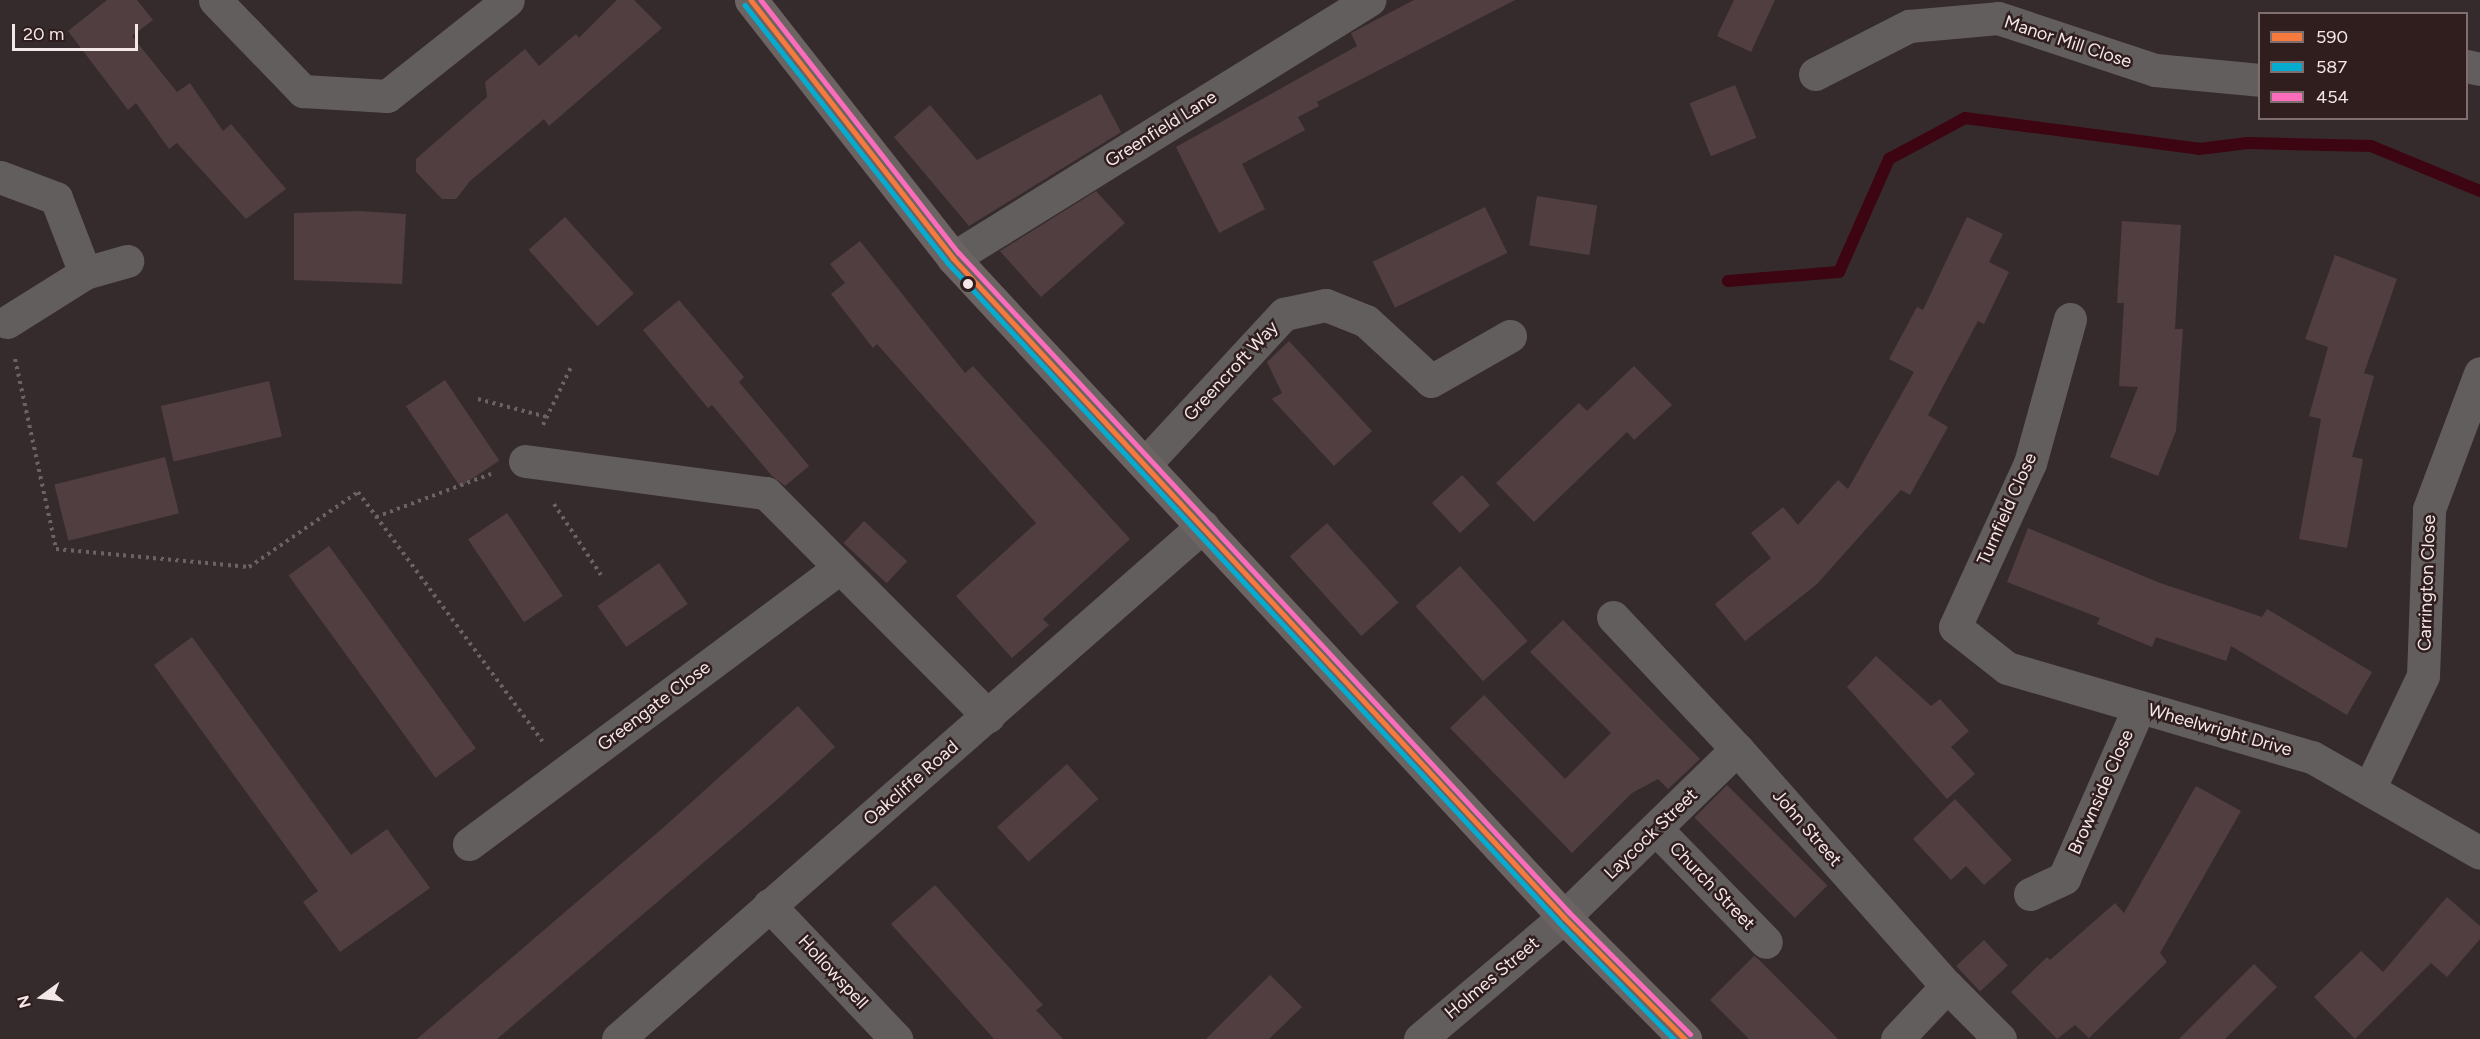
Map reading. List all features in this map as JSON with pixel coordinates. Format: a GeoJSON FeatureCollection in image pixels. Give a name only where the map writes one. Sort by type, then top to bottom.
{"type":"FeatureCollection","features":[{"type":"Feature","properties":{"kind":"highway"},"geometry":{"type":"LineString","coordinates":[[752,0],[953,258],[1564,917],[1685,1039]]}},
{"type":"Feature","properties":{"kind":"street"},"geometry":{"type":"LineString","coordinates":[[215,0],[303,91],[387,96],[508,0]]}},
{"type":"Feature","properties":{"kind":"street","name":"Greenfield Lane"},"geometry":{"type":"LineString","coordinates":[[953,258],[1369,0]]}},
{"type":"Feature","properties":{"kind":"street","name":"Manor Mill Close"},"geometry":{"type":"LineString","coordinates":[[1815,74],[1908,26],[1998,18],[2155,70],[2258,80]]}},
{"type":"Feature","properties":{"kind":"street"},"geometry":{"type":"LineString","coordinates":[[0,177],[56,198],[85,273]]}},
{"type":"Feature","properties":{"kind":"street"},"geometry":{"type":"LineString","coordinates":[[7,322],[85,273],[127,261]]}},
{"type":"Feature","properties":{"kind":"street","name":"Greencroft Way"},"geometry":{"type":"LineString","coordinates":[[1144,464],[1284,314],[1326,305],[1366,321],[1431,381],[1510,336]]}},
{"type":"Feature","properties":{"kind":"street","name":"Turnfield Close"},"geometry":{"type":"LineString","coordinates":[[1955,627],[2030,464],[2070,319]]}},
{"type":"Feature","properties":{"kind":"street","name":"Carrington Close"},"geometry":{"type":"LineString","coordinates":[[2369,789],[2423,676],[2429,509],[2480,373]]}},
{"type":"Feature","properties":{"kind":"street"},"geometry":{"type":"LineString","coordinates":[[525,461],[766,493],[988,716]]}},
{"type":"Feature","properties":{"kind":"street","name":"Oakcliffe Road"},"geometry":{"type":"LineString","coordinates":[[618,1039],[769,904],[988,716],[1203,526]]}},
{"type":"Feature","properties":{"kind":"street","name":"Greengate Close"},"geometry":{"type":"LineString","coordinates":[[469,844],[840,567]]}},
{"type":"Feature","properties":{"kind":"street","name":"John Street"},"geometry":{"type":"LineString","coordinates":[[1612,617],[1737,749],[1947,986],[2000,1039]]}},
{"type":"Feature","properties":{"kind":"street","name":"Wheelwright Drive"},"geometry":{"type":"LineString","coordinates":[[1955,627],[2007,668],[2312,757],[2480,853]]}},
{"type":"Feature","properties":{"kind":"street","name":"Brownside Close"},"geometry":{"type":"LineString","coordinates":[[2030,894],[2064,878],[2139,707]]}},
{"type":"Feature","properties":{"kind":"street","name":"Laycock Street"},"geometry":{"type":"LineString","coordinates":[[1564,917],[1657,830],[1737,749]]}},
{"type":"Feature","properties":{"kind":"street","name":"Church Street"},"geometry":{"type":"LineString","coordinates":[[1657,830],[1766,942]]}},
{"type":"Feature","properties":{"kind":"street","name":"Hollowspell"},"geometry":{"type":"LineString","coordinates":[[769,904],[896,1039]]}},
{"type":"Feature","properties":{"kind":"street","name":"Holmes Street"},"geometry":{"type":"LineString","coordinates":[[1420,1039],[1564,917]]}},
{"type":"Feature","properties":{"kind":"street"},"geometry":{"type":"LineString","coordinates":[[1897,1039],[1947,986]]}},
{"type":"Feature","properties":{"kind":"path"},"geometry":{"type":"LineString","coordinates":[[7,322],[56,549],[249,567],[358,492],[565,772]]}},
{"type":"Feature","properties":{"kind":"path"},"geometry":{"type":"LineString","coordinates":[[478,399],[547,417]]}},
{"type":"Feature","properties":{"kind":"path"},"geometry":{"type":"LineString","coordinates":[[525,461],[601,574]]}},
{"type":"Feature","properties":{"kind":"building"},"geometry":{"type":"Polygon","coordinates":[[[107,0],[137,0],[153,20],[132,36],[177,92],[190,83],[223,131],[231,124],[286,189],[246,219],[177,143],[169,149],[136,103],[128,110],[68,31],[107,0]]]}},
{"type":"Feature","properties":{"kind":"building"},"geometry":{"type":"Polygon","coordinates":[[[617,0],[634,0],[662,28],[549,126],[544,119],[470,181],[456,199],[442,199],[416,172],[416,159],[487,97],[485,82],[525,49],[539,66],[576,34],[579,38],[617,0]]]}},
{"type":"Feature","properties":{"kind":"building"},"geometry":{"type":"Polygon","coordinates":[[[1414,0],[1515,0],[1317,102],[1319,106],[1298,117],[1305,130],[1242,164],[1265,209],[1219,233],[1176,147],[1357,46],[1351,33],[1414,0]]]}},
{"type":"Feature","properties":{"kind":"building"},"geometry":{"type":"Polygon","coordinates":[[[1734,0],[1775,0],[1751,52],[1717,36],[1734,0]]]}},
{"type":"Feature","properties":{"kind":"building"},"geometry":{"type":"Polygon","coordinates":[[[1735,85],[1756,138],[1711,156],[1690,103],[1735,85]]]}},
{"type":"Feature","properties":{"kind":"building"},"geometry":{"type":"Polygon","coordinates":[[[1101,94],[1121,132],[969,226],[894,137],[930,105],[977,160],[1101,94]]]}},
{"type":"Feature","properties":{"kind":"building"},"geometry":{"type":"Polygon","coordinates":[[[1096,191],[1125,223],[1041,297],[1000,251],[1096,191]]]}},
{"type":"Feature","properties":{"kind":"building"},"geometry":{"type":"Polygon","coordinates":[[[1537,196],[1597,206],[1589,255],[1529,245],[1537,196]]]}},
{"type":"Feature","properties":{"kind":"building"},"geometry":{"type":"Polygon","coordinates":[[[1485,207],[1507,253],[1395,308],[1373,262],[1485,207]]]}},
{"type":"Feature","properties":{"kind":"building"},"geometry":{"type":"Polygon","coordinates":[[[359,211],[406,214],[402,284],[294,280],[294,213],[359,211]]]}},
{"type":"Feature","properties":{"kind":"building"},"geometry":{"type":"Polygon","coordinates":[[[565,217],[634,294],[598,326],[529,250],[565,217]]]}},
{"type":"Feature","properties":{"kind":"building"},"geometry":{"type":"Polygon","coordinates":[[[1967,217],[2003,234],[1989,262],[2009,272],[1984,324],[1978,321],[1928,415],[1948,427],[1910,495],[1901,490],[1817,584],[1745,641],[1715,604],[1771,558],[1751,533],[1783,507],[1798,525],[1838,480],[1848,489],[1914,372],[1889,359],[1917,307],[1923,310],[1967,217]]]}},
{"type":"Feature","properties":{"kind":"building"},"geometry":{"type":"Polygon","coordinates":[[[2122,221],[2181,225],[2175,329],[2183,329],[2176,431],[2158,476],[2110,457],[2138,387],[2119,386],[2124,303],[2117,303],[2122,221]]]}},
{"type":"Feature","properties":{"kind":"building"},"geometry":{"type":"Polygon","coordinates":[[[860,241],[965,373],[973,366],[1130,539],[1043,619],[1049,625],[1012,658],[956,596],[1036,523],[877,344],[873,348],[831,294],[845,283],[830,264],[860,241]]]}},
{"type":"Feature","properties":{"kind":"building"},"geometry":{"type":"Polygon","coordinates":[[[2335,255],[2397,279],[2364,373],[2374,376],[2352,457],[2363,459],[2347,548],[2299,539],[2321,419],[2309,416],[2328,347],[2305,339],[2335,255]]]}},
{"type":"Feature","properties":{"kind":"building"},"geometry":{"type":"Polygon","coordinates":[[[679,300],[744,377],[739,382],[809,466],[785,486],[772,476],[712,405],[708,408],[643,330],[679,300]]]}},
{"type":"Feature","properties":{"kind":"building"},"geometry":{"type":"Polygon","coordinates":[[[1289,341],[1372,431],[1334,466],[1272,399],[1282,393],[1267,362],[1289,341]]]}},
{"type":"Feature","properties":{"kind":"building"},"geometry":{"type":"Polygon","coordinates":[[[1634,366],[1672,405],[1634,440],[1627,432],[1534,522],[1496,483],[1579,403],[1587,411],[1634,366]]]}},
{"type":"Feature","properties":{"kind":"building"},"geometry":{"type":"Polygon","coordinates":[[[445,380],[499,460],[460,487],[406,406],[445,380]]]}},
{"type":"Feature","properties":{"kind":"building"},"geometry":{"type":"Polygon","coordinates":[[[269,381],[282,437],[174,462],[161,406],[269,381]]]}},
{"type":"Feature","properties":{"kind":"building"},"geometry":{"type":"Polygon","coordinates":[[[165,457],[179,513],[68,541],[54,485],[165,457]]]}},
{"type":"Feature","properties":{"kind":"building"},"geometry":{"type":"Polygon","coordinates":[[[1462,475],[1490,505],[1460,533],[1432,503],[1462,475]]]}},
{"type":"Feature","properties":{"kind":"building"},"geometry":{"type":"Polygon","coordinates":[[[507,513],[563,596],[524,622],[468,539],[507,513]]]}},
{"type":"Feature","properties":{"kind":"building"},"geometry":{"type":"Polygon","coordinates":[[[864,521],[907,561],[887,583],[844,543],[864,521]]]}},
{"type":"Feature","properties":{"kind":"building"},"geometry":{"type":"Polygon","coordinates":[[[1327,523],[1399,603],[1361,636],[1290,556],[1327,523]]]}},
{"type":"Feature","properties":{"kind":"building"},"geometry":{"type":"Polygon","coordinates":[[[2028,528],[2160,583],[2262,617],[2267,609],[2372,672],[2347,715],[2231,646],[2226,661],[2156,637],[2152,647],[2097,624],[2100,618],[2007,582],[2028,528]]]}},
{"type":"Feature","properties":{"kind":"building"},"geometry":{"type":"Polygon","coordinates":[[[329,546],[476,748],[435,778],[289,575],[329,546]]]}},
{"type":"Feature","properties":{"kind":"building"},"geometry":{"type":"Polygon","coordinates":[[[659,563],[688,604],[626,647],[598,606],[659,563]]]}},
{"type":"Feature","properties":{"kind":"building"},"geometry":{"type":"Polygon","coordinates":[[[1460,566],[1528,641],[1483,681],[1415,606],[1460,566]]]}},
{"type":"Feature","properties":{"kind":"building"},"geometry":{"type":"Polygon","coordinates":[[[1563,620],[1700,759],[1668,789],[1658,779],[1632,793],[1572,853],[1450,728],[1484,695],[1565,779],[1611,733],[1530,652],[1563,620]]]}},
{"type":"Feature","properties":{"kind":"building"},"geometry":{"type":"Polygon","coordinates":[[[192,637],[351,855],[387,829],[430,888],[340,952],[303,902],[318,891],[154,665],[192,637]]]}},
{"type":"Feature","properties":{"kind":"building"},"geometry":{"type":"Polygon","coordinates":[[[1876,656],[1931,706],[1940,699],[1969,731],[1951,747],[1975,774],[1947,799],[1847,687],[1876,656]]]}},
{"type":"Feature","properties":{"kind":"building"},"geometry":{"type":"Polygon","coordinates":[[[798,706],[835,747],[780,797],[497,1039],[417,1039],[664,827],[798,706]]]}},
{"type":"Feature","properties":{"kind":"building"},"geometry":{"type":"Polygon","coordinates":[[[1067,764],[1098,799],[1029,862],[997,827],[1067,764]]]}},
{"type":"Feature","properties":{"kind":"building"},"geometry":{"type":"Polygon","coordinates":[[[1727,785],[1827,885],[1795,918],[1694,818],[1727,785]]]}},
{"type":"Feature","properties":{"kind":"building"},"geometry":{"type":"Polygon","coordinates":[[[2196,786],[2241,811],[2160,953],[2167,962],[2089,1038],[2075,1025],[2057,1039],[2011,992],[2047,957],[2050,960],[2115,903],[2124,913],[2196,786]]]}},
{"type":"Feature","properties":{"kind":"building"},"geometry":{"type":"Polygon","coordinates":[[[1955,799],[2012,860],[1984,885],[1966,866],[1951,880],[1913,839],[1955,799]]]}},
{"type":"Feature","properties":{"kind":"building"},"geometry":{"type":"Polygon","coordinates":[[[935,885],[1043,1005],[1036,1010],[1063,1039],[994,1039],[891,924],[935,885]]]}},
{"type":"Feature","properties":{"kind":"building"},"geometry":{"type":"Polygon","coordinates":[[[2447,897],[2480,926],[2480,939],[2447,977],[2431,963],[2355,1039],[2314,997],[2361,951],[2383,972],[2447,897]]]}},
{"type":"Feature","properties":{"kind":"building"},"geometry":{"type":"Polygon","coordinates":[[[1984,940],[2008,966],[1980,992],[1956,966],[1984,940]]]}},
{"type":"Feature","properties":{"kind":"building"},"geometry":{"type":"Polygon","coordinates":[[[1754,956],[1838,1039],[1749,1039],[1710,1000],[1754,956]]]}},
{"type":"Feature","properties":{"kind":"building"},"geometry":{"type":"Polygon","coordinates":[[[2254,964],[2277,987],[2225,1039],[2179,1039],[2254,964]]]}},
{"type":"Feature","properties":{"kind":"building"},"geometry":{"type":"Polygon","coordinates":[[[1270,975],[1302,1007],[1269,1039],[1206,1039],[1270,975]]]}},
{"type":"Feature","properties":{"kind":"waterway"},"geometry":{"type":"LineString","coordinates":[[1728,281],[1839,272],[1889,159],[1965,118],[2199,149],[2248,143],[2371,146],[2480,191]]}},
{"type":"Feature","properties":{"kind":"transit line","name":"590"},"geometry":{"type":"LineString","coordinates":[[751,0],[953,258],[1564,917],[1685,1039]]}},
{"type":"Feature","properties":{"kind":"transit line","name":"454"},"geometry":{"type":"LineString","coordinates":[[761,0],[959,253],[1569,912],[1690,1034]]}},
{"type":"Feature","properties":{"kind":"transit line","name":"587"},"geometry":{"type":"LineString","coordinates":[[745,5],[948,263],[1559,922],[1674,1039]]}}]}
